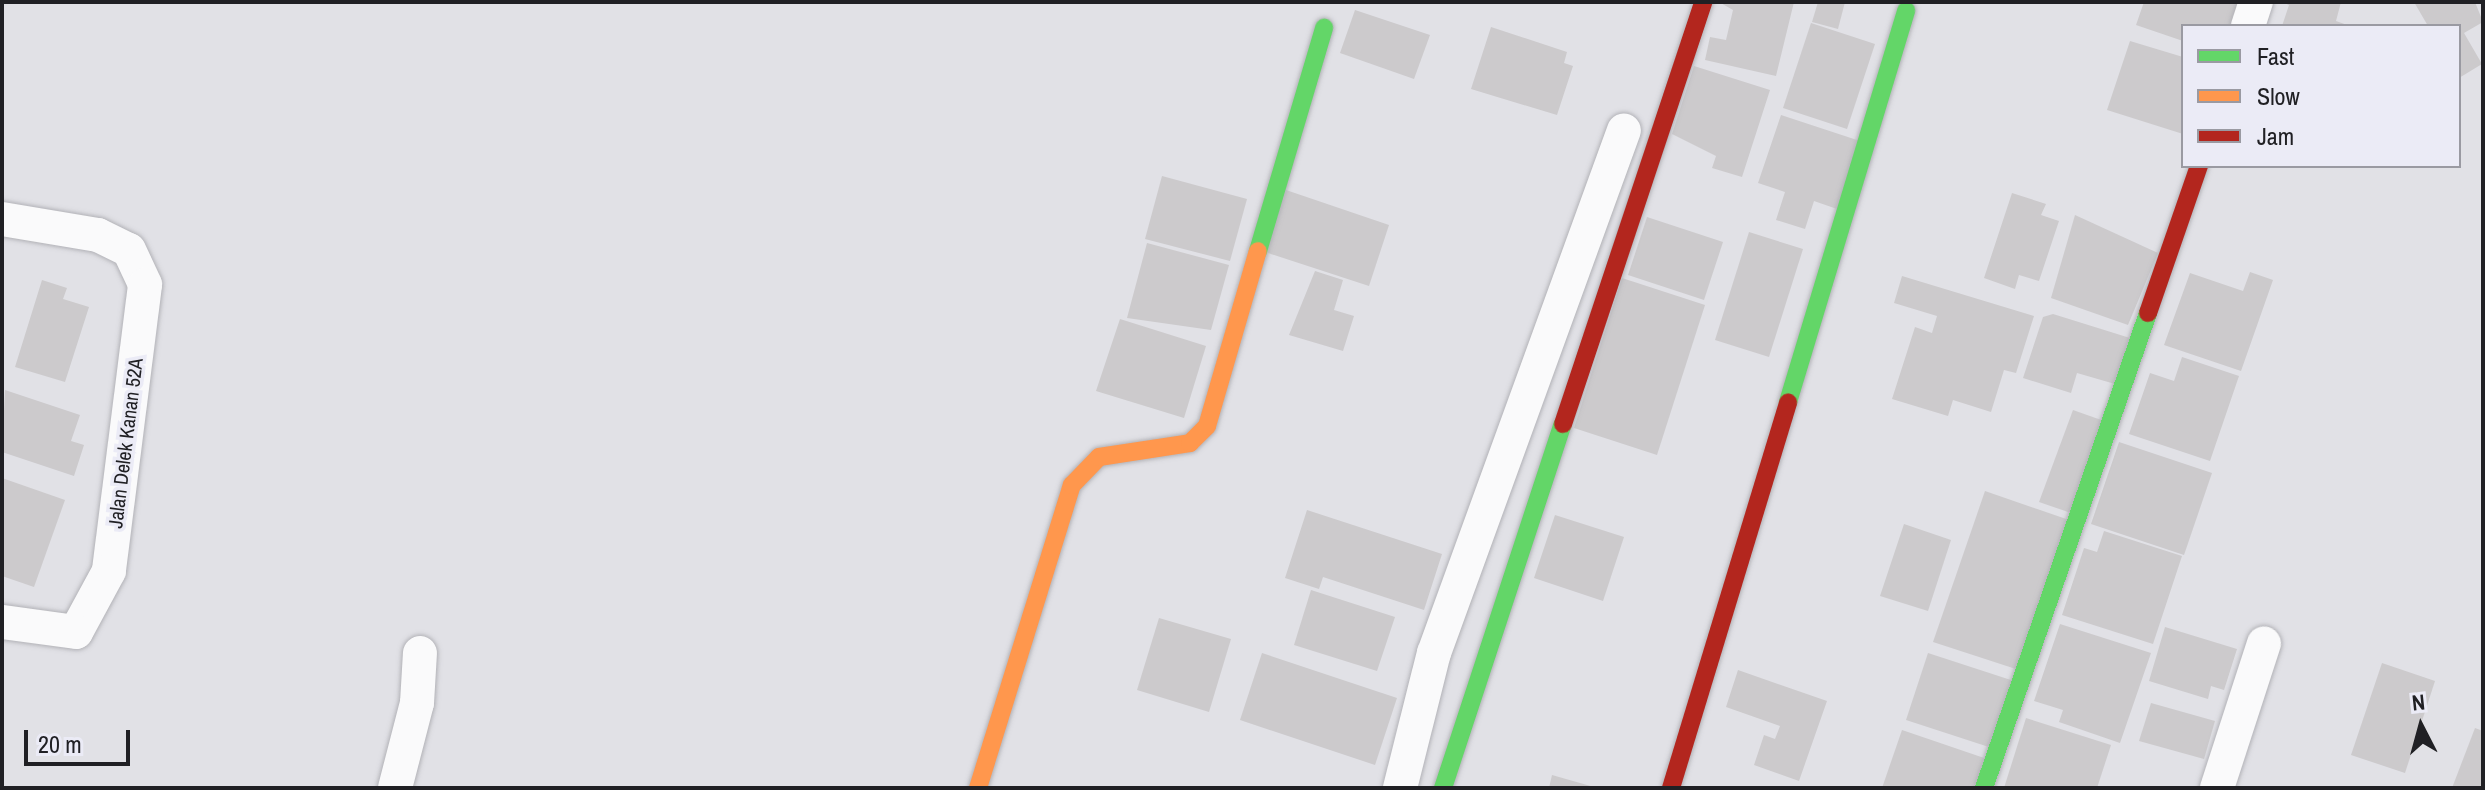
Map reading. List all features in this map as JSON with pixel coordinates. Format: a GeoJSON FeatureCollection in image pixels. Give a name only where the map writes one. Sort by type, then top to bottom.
{"type":"FeatureCollection","features":[{"type":"Feature","properties":{"kind":"street"},"geometry":{"type":"LineString","coordinates":[[1443,788],[1703,2]]}},
{"type":"Feature","properties":{"kind":"street"},"geometry":{"type":"LineString","coordinates":[[2249,24],[2256,2]]}},
{"type":"Feature","properties":{"kind":"street"},"geometry":{"type":"LineString","coordinates":[[1671,788],[1906,10]]}},
{"type":"Feature","properties":{"kind":"street"},"geometry":{"type":"LineString","coordinates":[[978,788],[1072,485],[1099,457],[1190,443],[1207,426],[1324,28]]}},
{"type":"Feature","properties":{"kind":"street"},"geometry":{"type":"LineString","coordinates":[[1400,788],[1434,653],[1624,130]]}},
{"type":"Feature","properties":{"kind":"street"},"geometry":{"type":"LineString","coordinates":[[1984,788],[2198,168]]}},
{"type":"Feature","properties":{"kind":"street","name":"Jalan Delek Kanan 52A"},"geometry":{"type":"LineString","coordinates":[[2,219],[98,235],[129,250],[145,285],[109,571],[76,632],[2,622]]}},
{"type":"Feature","properties":{"kind":"street"},"geometry":{"type":"LineString","coordinates":[[2217,788],[2264,643]]}},
{"type":"Feature","properties":{"kind":"street"},"geometry":{"type":"LineString","coordinates":[[395,788],[417,703],[420,653]]}},
{"type":"Feature","properties":{"kind":"building"},"geometry":{"type":"Polygon","coordinates":[[[1719,2],[1794,2],[1776,76],[1705,60],[1710,37],[1726,40],[1733,10],[1719,2]]]}},
{"type":"Feature","properties":{"kind":"building"},"geometry":{"type":"Polygon","coordinates":[[[1818,2],[1845,2],[1838,29],[1812,22],[1818,2]]]}},
{"type":"Feature","properties":{"kind":"building"},"geometry":{"type":"Polygon","coordinates":[[[2144,2],[2242,2],[2235,24],[2181,24],[2181,40],[2136,25],[2144,2]]]}},
{"type":"Feature","properties":{"kind":"building"},"geometry":{"type":"Polygon","coordinates":[[[2282,2],[2341,2],[2336,21],[2344,24],[2283,24],[2289,5],[2282,2]]]}},
{"type":"Feature","properties":{"kind":"building"},"geometry":{"type":"Polygon","coordinates":[[[2414,2],[2475,2],[2483,22],[2464,33],[2482,64],[2461,77],[2461,24],[2427,24],[2414,2]]]}},
{"type":"Feature","properties":{"kind":"building"},"geometry":{"type":"Polygon","coordinates":[[[1355,10],[1430,35],[1414,79],[1340,53],[1355,10]]]}},
{"type":"Feature","properties":{"kind":"building"},"geometry":{"type":"Polygon","coordinates":[[[1811,23],[1875,44],[1847,129],[1783,108],[1811,23]]]}},
{"type":"Feature","properties":{"kind":"building"},"geometry":{"type":"Polygon","coordinates":[[[1491,27],[1567,52],[1564,63],[1573,66],[1557,115],[1471,89],[1491,27]]]}},
{"type":"Feature","properties":{"kind":"building"},"geometry":{"type":"Polygon","coordinates":[[[2130,41],[2181,56],[2181,133],[2107,110],[2130,41]]]}},
{"type":"Feature","properties":{"kind":"building"},"geometry":{"type":"Polygon","coordinates":[[[1694,66],[1770,90],[1742,177],[1712,168],[1716,156],[1672,134],[1694,66]]]}},
{"type":"Feature","properties":{"kind":"building"},"geometry":{"type":"Polygon","coordinates":[[[1781,115],[1860,141],[1837,209],[1814,201],[1805,229],[1776,220],[1785,192],[1758,183],[1781,115]]]}},
{"type":"Feature","properties":{"kind":"building"},"geometry":{"type":"Polygon","coordinates":[[[1162,176],[1247,199],[1230,261],[1145,239],[1162,176]]]}},
{"type":"Feature","properties":{"kind":"building"},"geometry":{"type":"Polygon","coordinates":[[[1286,190],[1389,225],[1369,286],[1265,252],[1286,190]]]}},
{"type":"Feature","properties":{"kind":"building"},"geometry":{"type":"Polygon","coordinates":[[[2012,193],[2046,204],[2041,215],[2059,221],[2039,281],[2019,275],[2015,289],[1984,278],[2012,193]]]}},
{"type":"Feature","properties":{"kind":"building"},"geometry":{"type":"Polygon","coordinates":[[[2075,215],[2158,253],[2128,325],[2051,298],[2075,215]]]}},
{"type":"Feature","properties":{"kind":"building"},"geometry":{"type":"Polygon","coordinates":[[[1647,217],[1723,242],[1704,300],[1628,275],[1647,217]]]}},
{"type":"Feature","properties":{"kind":"building"},"geometry":{"type":"Polygon","coordinates":[[[1749,232],[1803,249],[1769,357],[1715,340],[1749,232]]]}},
{"type":"Feature","properties":{"kind":"building"},"geometry":{"type":"Polygon","coordinates":[[[1147,243],[1229,265],[1211,330],[1127,318],[1147,243]]]}},
{"type":"Feature","properties":{"kind":"building"},"geometry":{"type":"Polygon","coordinates":[[[1315,271],[1343,280],[1334,310],[1354,316],[1343,351],[1289,335],[1315,271]]]}},
{"type":"Feature","properties":{"kind":"building"},"geometry":{"type":"Polygon","coordinates":[[[2250,272],[2273,280],[2241,371],[2164,345],[2190,273],[2243,291],[2250,272]]]}},
{"type":"Feature","properties":{"kind":"building"},"geometry":{"type":"Polygon","coordinates":[[[1902,276],[2034,316],[2016,373],[2004,370],[1991,412],[1953,400],[1948,416],[1892,399],[1915,327],[1932,333],[1937,316],[1894,303],[1902,276]]]}},
{"type":"Feature","properties":{"kind":"building"},"geometry":{"type":"Polygon","coordinates":[[[1622,278],[1705,305],[1657,455],[1574,428],[1622,278]]]}},
{"type":"Feature","properties":{"kind":"building"},"geometry":{"type":"Polygon","coordinates":[[[42,280],[67,288],[63,299],[89,307],[65,382],[15,367],[42,280]]]}},
{"type":"Feature","properties":{"kind":"building"},"geometry":{"type":"Polygon","coordinates":[[[2053,314],[2130,338],[2115,384],[2077,373],[2071,393],[2023,378],[2043,317],[2053,314]]]}},
{"type":"Feature","properties":{"kind":"building"},"geometry":{"type":"Polygon","coordinates":[[[1120,319],[1206,346],[1184,418],[1096,391],[1120,319]]]}},
{"type":"Feature","properties":{"kind":"building"},"geometry":{"type":"Polygon","coordinates":[[[2182,357],[2239,376],[2210,461],[2129,434],[2150,373],[2174,381],[2182,357]]]}},
{"type":"Feature","properties":{"kind":"building"},"geometry":{"type":"Polygon","coordinates":[[[5,390],[80,415],[71,441],[84,445],[74,476],[2,452],[5,390]]]}},
{"type":"Feature","properties":{"kind":"building"},"geometry":{"type":"Polygon","coordinates":[[[2073,410],[2104,421],[2071,513],[2039,502],[2073,410]]]}},
{"type":"Feature","properties":{"kind":"building"},"geometry":{"type":"Polygon","coordinates":[[[2119,442],[2212,473],[2184,555],[2091,524],[2119,442]]]}},
{"type":"Feature","properties":{"kind":"building"},"geometry":{"type":"Polygon","coordinates":[[[2,478],[65,500],[34,587],[2,576],[2,478]]]}},
{"type":"Feature","properties":{"kind":"building"},"geometry":{"type":"Polygon","coordinates":[[[1985,491],[2072,521],[2022,671],[1933,642],[1985,491]]]}},
{"type":"Feature","properties":{"kind":"building"},"geometry":{"type":"Polygon","coordinates":[[[1307,510],[1442,554],[1424,610],[1323,577],[1319,589],[1285,578],[1307,510]]]}},
{"type":"Feature","properties":{"kind":"building"},"geometry":{"type":"Polygon","coordinates":[[[1555,515],[1624,537],[1603,601],[1534,578],[1555,515]]]}},
{"type":"Feature","properties":{"kind":"building"},"geometry":{"type":"Polygon","coordinates":[[[1904,524],[1951,540],[1928,611],[1880,596],[1904,524]]]}},
{"type":"Feature","properties":{"kind":"building"},"geometry":{"type":"Polygon","coordinates":[[[2104,531],[2182,556],[2153,644],[2062,615],[2084,548],[2097,552],[2104,531]]]}},
{"type":"Feature","properties":{"kind":"building"},"geometry":{"type":"Polygon","coordinates":[[[1311,590],[1395,617],[1377,671],[1294,645],[1311,590]]]}},
{"type":"Feature","properties":{"kind":"building"},"geometry":{"type":"Polygon","coordinates":[[[1159,618],[1231,639],[1209,712],[1137,690],[1159,618]]]}},
{"type":"Feature","properties":{"kind":"building"},"geometry":{"type":"Polygon","coordinates":[[[2060,624],[2151,653],[2120,743],[2059,722],[2063,710],[2034,701],[2060,624]]]}},
{"type":"Feature","properties":{"kind":"building"},"geometry":{"type":"Polygon","coordinates":[[[2165,627],[2237,649],[2224,690],[2211,686],[2208,699],[2149,681],[2165,627]]]}},
{"type":"Feature","properties":{"kind":"building"},"geometry":{"type":"Polygon","coordinates":[[[1262,653],[1397,698],[1375,765],[1240,720],[1262,653]]]}},
{"type":"Feature","properties":{"kind":"building"},"geometry":{"type":"Polygon","coordinates":[[[1928,653],[2017,682],[1995,749],[1906,720],[1928,653]]]}},
{"type":"Feature","properties":{"kind":"building"},"geometry":{"type":"Polygon","coordinates":[[[2382,663],[2435,681],[2405,773],[2351,755],[2382,663]]]}},
{"type":"Feature","properties":{"kind":"building"},"geometry":{"type":"Polygon","coordinates":[[[1738,670],[1827,701],[1799,781],[1754,765],[1764,735],[1775,739],[1780,726],[1726,707],[1738,670]]]}},
{"type":"Feature","properties":{"kind":"building"},"geometry":{"type":"Polygon","coordinates":[[[2151,703],[2215,721],[2204,759],[2139,741],[2151,703]]]}},
{"type":"Feature","properties":{"kind":"building"},"geometry":{"type":"Polygon","coordinates":[[[2026,718],[2111,745],[2097,788],[2004,788],[2026,718]]]}},
{"type":"Feature","properties":{"kind":"building"},"geometry":{"type":"Polygon","coordinates":[[[2475,728],[2483,731],[2483,788],[2452,788],[2475,728]]]}},
{"type":"Feature","properties":{"kind":"building"},"geometry":{"type":"Polygon","coordinates":[[[1902,730],[1993,761],[1983,788],[1882,788],[1902,730]]]}},
{"type":"Feature","properties":{"kind":"building"},"geometry":{"type":"Polygon","coordinates":[[[1552,775],[1594,787],[1594,788],[1549,788],[1552,775]]]}},
{"type":"Feature","properties":{"kind":"traffic: fast"},"geometry":{"type":"LineString","coordinates":[[1788,402],[1906,10]]}},
{"type":"Feature","properties":{"kind":"traffic: fast"},"geometry":{"type":"LineString","coordinates":[[1258,251],[1324,28]]}},
{"type":"Feature","properties":{"kind":"traffic: fast"},"geometry":{"type":"LineString","coordinates":[[1984,788],[2148,313]]}},
{"type":"Feature","properties":{"kind":"traffic: fast"},"geometry":{"type":"LineString","coordinates":[[1443,788],[1563,424]]}},
{"type":"Feature","properties":{"kind":"traffic: slow"},"geometry":{"type":"LineString","coordinates":[[978,788],[1072,485],[1099,457],[1190,443],[1207,426],[1258,251]]}},
{"type":"Feature","properties":{"kind":"traffic: jam"},"geometry":{"type":"LineString","coordinates":[[1563,424],[1703,2]]}},
{"type":"Feature","properties":{"kind":"traffic: jam"},"geometry":{"type":"LineString","coordinates":[[2148,313],[2198,168]]}},
{"type":"Feature","properties":{"kind":"traffic: jam"},"geometry":{"type":"LineString","coordinates":[[1671,788],[1788,402]]}}]}
